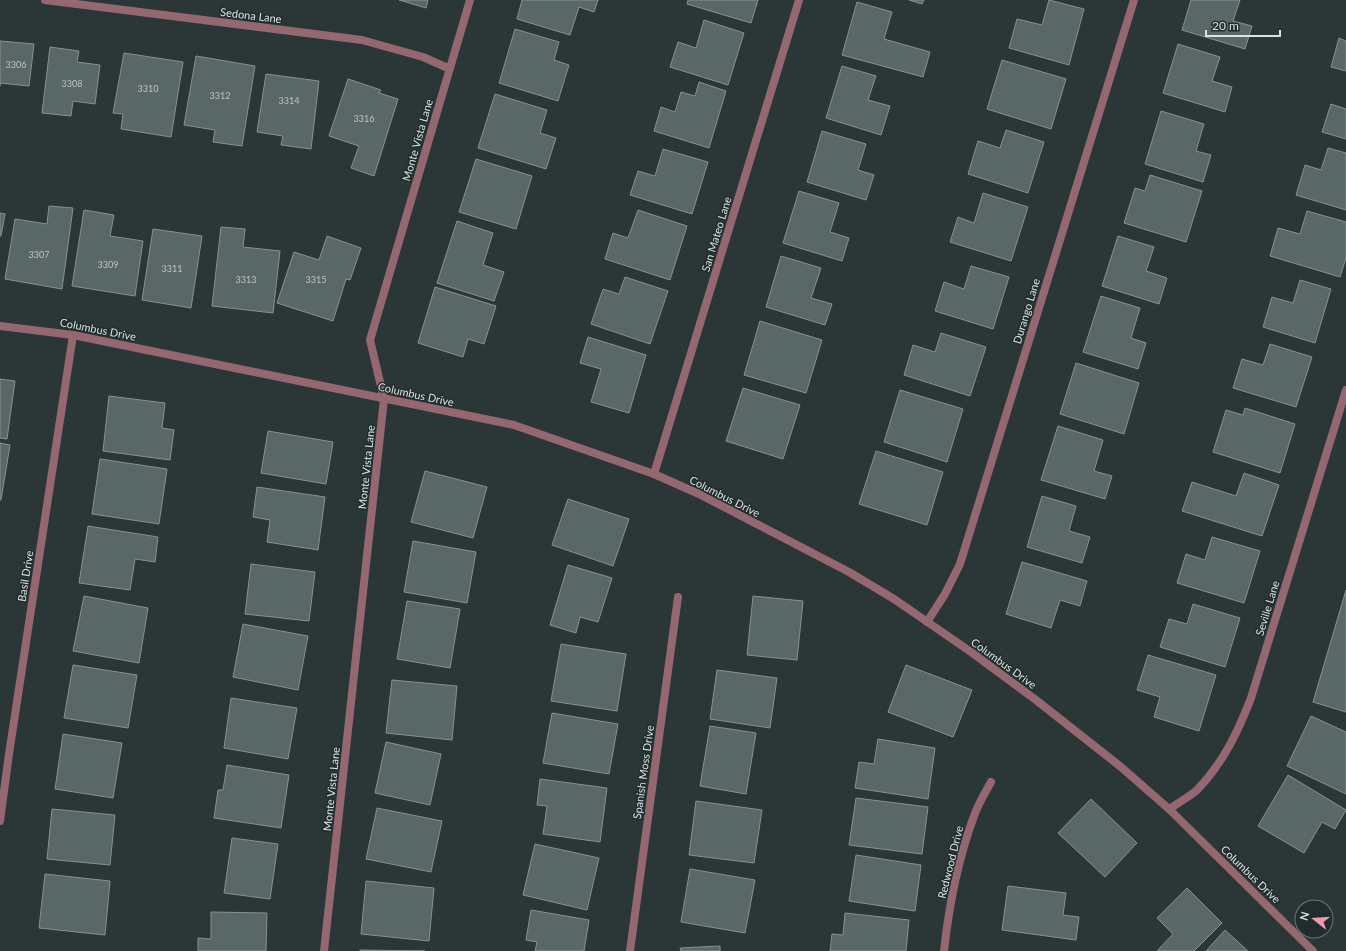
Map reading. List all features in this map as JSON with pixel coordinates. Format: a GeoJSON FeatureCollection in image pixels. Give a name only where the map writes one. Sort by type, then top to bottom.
{"type":"FeatureCollection","features":[{"type":"Feature","properties":{"kind":"street","name":"Sedona Lane"},"geometry":{"type":"LineString","coordinates":[[45,0],[362,40],[423,57],[450,69]]}},
{"type":"Feature","properties":{"kind":"street","name":"Monte Vista Lane"},"geometry":{"type":"LineString","coordinates":[[324,951],[384,398],[370,340],[470,0]]}},
{"type":"Feature","properties":{"kind":"street","name":"San Mateo Lane"},"geometry":{"type":"LineString","coordinates":[[654,474],[799,0]]}},
{"type":"Feature","properties":{"kind":"street","name":"Durango Lane"},"geometry":{"type":"LineString","coordinates":[[927,622],[945,594],[960,564],[1134,0]]}},
{"type":"Feature","properties":{"kind":"street","name":"Columbus Drive"},"geometry":{"type":"LineString","coordinates":[[0,326],[73,335],[514,425],[654,474],[699,494],[849,572],[971,652],[1036,700],[1169,809],[1313,951]]}},
{"type":"Feature","properties":{"kind":"street","name":"Basil Drive"},"geometry":{"type":"LineString","coordinates":[[0,821],[8,754],[73,335]]}},
{"type":"Feature","properties":{"kind":"street","name":"Seville Lane"},"geometry":{"type":"LineString","coordinates":[[1169,809],[1196,791],[1219,764],[1237,734],[1251,698],[1346,390]]}},
{"type":"Feature","properties":{"kind":"street","name":"Spanish Moss Drive"},"geometry":{"type":"LineString","coordinates":[[630,951],[678,596]]}},
{"type":"Feature","properties":{"kind":"street","name":"Redwood Drive"},"geometry":{"type":"LineString","coordinates":[[944,951],[947,924],[959,866],[974,815],[991,782]]}},
{"type":"Feature","properties":{"kind":"building"},"geometry":{"type":"Polygon","coordinates":[[[399,0],[428,0],[426,8],[399,0]]]}},
{"type":"Feature","properties":{"kind":"building"},"geometry":{"type":"Polygon","coordinates":[[[522,0],[598,0],[594,12],[579,7],[570,35],[517,19],[522,0]]]}},
{"type":"Feature","properties":{"kind":"building"},"geometry":{"type":"Polygon","coordinates":[[[688,0],[758,0],[751,23],[687,4],[688,0]]]}},
{"type":"Feature","properties":{"kind":"building"},"geometry":{"type":"Polygon","coordinates":[[[909,0],[924,0],[922,4],[909,0]]]}},
{"type":"Feature","properties":{"kind":"building"},"geometry":{"type":"Polygon","coordinates":[[[1049,0],[1084,9],[1069,65],[1009,48],[1017,19],[1042,25],[1049,0]]]}},
{"type":"Feature","properties":{"kind":"building"},"geometry":{"type":"Polygon","coordinates":[[[1191,0],[1240,0],[1233,21],[1252,26],[1245,49],[1182,30],[1191,0]]]}},
{"type":"Feature","properties":{"kind":"building"},"geometry":{"type":"Polygon","coordinates":[[[857,2],[892,12],[884,39],[930,52],[923,77],[842,55],[857,2]]]}},
{"type":"Feature","properties":{"kind":"building"},"geometry":{"type":"Polygon","coordinates":[[[704,20],[744,33],[728,85],[670,67],[678,42],[696,48],[704,20]]]}},
{"type":"Feature","properties":{"kind":"building"},"geometry":{"type":"Polygon","coordinates":[[[515,29],[559,42],[554,60],[569,65],[558,101],[499,83],[515,29]]]}},
{"type":"Feature","properties":{"kind":"building"},"geometry":{"type":"Polygon","coordinates":[[[1339,38],[1346,41],[1346,71],[1331,67],[1339,38]]]}},
{"type":"Feature","properties":{"kind":"building"},"geometry":{"type":"Polygon","coordinates":[[[0,41],[34,44],[29,86],[0,83],[0,41]]]}},
{"type":"Feature","properties":{"kind":"building"},"geometry":{"type":"Polygon","coordinates":[[[1178,44],[1220,57],[1212,81],[1232,87],[1225,112],[1163,93],[1178,44]]]}},
{"type":"Feature","properties":{"kind":"building"},"geometry":{"type":"Polygon","coordinates":[[[50,47],[79,51],[77,62],[100,65],[95,104],[73,101],[71,116],[42,113],[50,47]]]}},
{"type":"Feature","properties":{"kind":"building"},"geometry":{"type":"Polygon","coordinates":[[[124,53],[183,62],[171,137],[121,129],[123,114],[113,113],[124,53]]]}},
{"type":"Feature","properties":{"kind":"building"},"geometry":{"type":"Polygon","coordinates":[[[196,56],[255,66],[242,146],[213,142],[215,130],[184,125],[196,56]]]}},
{"type":"Feature","properties":{"kind":"building"},"geometry":{"type":"Polygon","coordinates":[[[1002,60],[1066,79],[1051,129],[987,109],[1002,60]]]}},
{"type":"Feature","properties":{"kind":"building"},"geometry":{"type":"Polygon","coordinates":[[[842,66],[876,76],[868,100],[890,106],[881,135],[826,118],[842,66]]]}},
{"type":"Feature","properties":{"kind":"building"},"geometry":{"type":"Polygon","coordinates":[[[266,74],[319,81],[311,149],[281,145],[283,136],[257,132],[266,74]]]}},
{"type":"Feature","properties":{"kind":"building"},"geometry":{"type":"Polygon","coordinates":[[[348,79],[381,90],[379,93],[398,99],[374,176],[351,168],[359,146],[329,136],[348,79]]]}},
{"type":"Feature","properties":{"kind":"building"},"geometry":{"type":"Polygon","coordinates":[[[699,82],[726,91],[709,148],[654,131],[661,107],[675,112],[681,92],[695,96],[699,82]]]}},
{"type":"Feature","properties":{"kind":"building"},"geometry":{"type":"Polygon","coordinates":[[[495,94],[547,110],[540,133],[556,138],[546,169],[478,148],[495,94]]]}},
{"type":"Feature","properties":{"kind":"building"},"geometry":{"type":"Polygon","coordinates":[[[1331,104],[1346,109],[1346,139],[1322,132],[1331,104]]]}},
{"type":"Feature","properties":{"kind":"building"},"geometry":{"type":"Polygon","coordinates":[[[1161,111],[1204,124],[1196,151],[1211,155],[1203,182],[1145,164],[1161,111]]]}},
{"type":"Feature","properties":{"kind":"building"},"geometry":{"type":"Polygon","coordinates":[[[1006,130],[1044,142],[1028,193],[968,174],[978,141],[1000,148],[1006,130]]]}},
{"type":"Feature","properties":{"kind":"building"},"geometry":{"type":"Polygon","coordinates":[[[822,131],[866,144],[858,170],[874,175],[866,200],[807,182],[822,131]]]}},
{"type":"Feature","properties":{"kind":"building"},"geometry":{"type":"Polygon","coordinates":[[[1328,148],[1346,153],[1346,210],[1296,195],[1305,165],[1321,170],[1328,148]]]}},
{"type":"Feature","properties":{"kind":"building"},"geometry":{"type":"Polygon","coordinates":[[[663,149],[708,162],[692,214],[630,195],[638,171],[655,176],[663,149]]]}},
{"type":"Feature","properties":{"kind":"building"},"geometry":{"type":"Polygon","coordinates":[[[476,159],[532,176],[516,229],[459,212],[476,159]]]}},
{"type":"Feature","properties":{"kind":"building"},"geometry":{"type":"Polygon","coordinates":[[[1150,175],[1202,191],[1186,242],[1124,223],[1135,188],[1145,191],[1150,175]]]}},
{"type":"Feature","properties":{"kind":"building"},"geometry":{"type":"Polygon","coordinates":[[[799,191],[839,203],[830,232],[849,238],[842,261],[783,243],[799,191]]]}},
{"type":"Feature","properties":{"kind":"building"},"geometry":{"type":"Polygon","coordinates":[[[983,193],[1028,207],[1011,261],[950,242],[958,217],[974,223],[983,193]]]}},
{"type":"Feature","properties":{"kind":"building"},"geometry":{"type":"Polygon","coordinates":[[[49,206],[73,208],[62,289],[5,279],[15,219],[47,224],[49,206]]]}},
{"type":"Feature","properties":{"kind":"building"},"geometry":{"type":"Polygon","coordinates":[[[84,210],[114,215],[110,236],[143,241],[135,296],[72,286],[84,210]]]}},
{"type":"Feature","properties":{"kind":"building"},"geometry":{"type":"Polygon","coordinates":[[[638,210],[687,226],[670,280],[605,259],[613,233],[628,238],[638,210]]]}},
{"type":"Feature","properties":{"kind":"building"},"geometry":{"type":"Polygon","coordinates":[[[1307,211],[1346,222],[1346,258],[1340,277],[1270,256],[1278,228],[1300,234],[1307,211]]]}},
{"type":"Feature","properties":{"kind":"building"},"geometry":{"type":"Polygon","coordinates":[[[0,213],[5,214],[1,236],[0,236],[0,213]]]}},
{"type":"Feature","properties":{"kind":"building"},"geometry":{"type":"Polygon","coordinates":[[[457,221],[493,233],[483,265],[504,272],[494,301],[437,283],[457,221]]]}},
{"type":"Feature","properties":{"kind":"building"},"geometry":{"type":"Polygon","coordinates":[[[221,227],[245,229],[243,247],[280,251],[273,313],[212,306],[221,227]]]}},
{"type":"Feature","properties":{"kind":"building"},"geometry":{"type":"Polygon","coordinates":[[[153,229],[202,236],[191,308],[142,300],[153,229]]]}},
{"type":"Feature","properties":{"kind":"building"},"geometry":{"type":"Polygon","coordinates":[[[327,236],[361,248],[350,280],[346,279],[333,321],[277,303],[294,252],[319,260],[327,236]]]}},
{"type":"Feature","properties":{"kind":"building"},"geometry":{"type":"Polygon","coordinates":[[[1118,236],[1154,247],[1146,271],[1167,278],[1159,304],[1102,286],[1118,236]]]}},
{"type":"Feature","properties":{"kind":"building"},"geometry":{"type":"Polygon","coordinates":[[[781,256],[821,268],[811,298],[832,304],[825,325],[766,307],[781,256]]]}},
{"type":"Feature","properties":{"kind":"building"},"geometry":{"type":"Polygon","coordinates":[[[971,266],[1009,277],[993,329],[935,311],[944,282],[964,289],[971,266]]]}},
{"type":"Feature","properties":{"kind":"building"},"geometry":{"type":"Polygon","coordinates":[[[625,277],[668,291],[650,344],[591,324],[603,289],[619,294],[625,277]]]}},
{"type":"Feature","properties":{"kind":"building"},"geometry":{"type":"Polygon","coordinates":[[[1300,280],[1331,289],[1315,343],[1263,327],[1272,297],[1293,303],[1300,280]]]}},
{"type":"Feature","properties":{"kind":"building"},"geometry":{"type":"Polygon","coordinates":[[[435,287],[496,306],[484,344],[468,339],[463,357],[418,343],[435,287]]]}},
{"type":"Feature","properties":{"kind":"building"},"geometry":{"type":"Polygon","coordinates":[[[1101,296],[1140,308],[1131,338],[1146,343],[1138,369],[1083,352],[1101,296]]]}},
{"type":"Feature","properties":{"kind":"building"},"geometry":{"type":"Polygon","coordinates":[[[760,321],[822,340],[806,393],[744,375],[760,321]]]}},
{"type":"Feature","properties":{"kind":"building"},"geometry":{"type":"Polygon","coordinates":[[[941,333],[986,347],[970,396],[904,375],[913,345],[935,352],[941,333]]]}},
{"type":"Feature","properties":{"kind":"building"},"geometry":{"type":"Polygon","coordinates":[[[588,337],[646,355],[629,413],[591,402],[601,369],[580,363],[588,337]]]}},
{"type":"Feature","properties":{"kind":"building"},"geometry":{"type":"Polygon","coordinates":[[[1270,344],[1312,357],[1296,407],[1233,388],[1242,359],[1263,365],[1270,344]]]}},
{"type":"Feature","properties":{"kind":"building"},"geometry":{"type":"Polygon","coordinates":[[[1076,363],[1139,383],[1124,434],[1060,414],[1076,363]]]}},
{"type":"Feature","properties":{"kind":"building"},"geometry":{"type":"Polygon","coordinates":[[[0,379],[15,381],[7,439],[0,438],[0,379]]]}},
{"type":"Feature","properties":{"kind":"building"},"geometry":{"type":"Polygon","coordinates":[[[743,388],[800,405],[783,459],[726,441],[743,388]]]}},
{"type":"Feature","properties":{"kind":"building"},"geometry":{"type":"Polygon","coordinates":[[[900,390],[963,409],[947,462],[884,442],[900,390]]]}},
{"type":"Feature","properties":{"kind":"building"},"geometry":{"type":"Polygon","coordinates":[[[109,396],[165,403],[162,428],[174,430],[170,460],[103,451],[109,396]]]}},
{"type":"Feature","properties":{"kind":"building"},"geometry":{"type":"Polygon","coordinates":[[[1245,408],[1295,424],[1280,473],[1213,452],[1226,410],[1243,415],[1245,408]]]}},
{"type":"Feature","properties":{"kind":"building"},"geometry":{"type":"Polygon","coordinates":[[[1058,426],[1103,440],[1094,471],[1112,476],[1105,499],[1041,480],[1058,426]]]}},
{"type":"Feature","properties":{"kind":"building"},"geometry":{"type":"Polygon","coordinates":[[[268,431],[333,442],[326,484],[261,473],[268,431]]]}},
{"type":"Feature","properties":{"kind":"building"},"geometry":{"type":"Polygon","coordinates":[[[0,443],[10,445],[1,500],[0,500],[0,443]]]}},
{"type":"Feature","properties":{"kind":"building"},"geometry":{"type":"Polygon","coordinates":[[[876,451],[943,472],[927,525],[859,504],[876,451]]]}},
{"type":"Feature","properties":{"kind":"building"},"geometry":{"type":"Polygon","coordinates":[[[100,459],[167,469],[159,524],[92,514],[100,459]]]}},
{"type":"Feature","properties":{"kind":"building"},"geometry":{"type":"Polygon","coordinates":[[[425,471],[487,487],[473,538],[411,522],[425,471]]]}},
{"type":"Feature","properties":{"kind":"building"},"geometry":{"type":"Polygon","coordinates":[[[1244,473],[1279,485],[1262,536],[1182,511],[1192,482],[1236,496],[1244,473]]]}},
{"type":"Feature","properties":{"kind":"building"},"geometry":{"type":"Polygon","coordinates":[[[257,487],[325,497],[318,550],[267,542],[270,520],[253,517],[257,487]]]}},
{"type":"Feature","properties":{"kind":"building"},"geometry":{"type":"Polygon","coordinates":[[[1042,496],[1076,506],[1069,531],[1090,537],[1082,563],[1027,547],[1042,496]]]}},
{"type":"Feature","properties":{"kind":"building"},"geometry":{"type":"Polygon","coordinates":[[[568,499],[629,519],[613,566],[552,545],[568,499]]]}},
{"type":"Feature","properties":{"kind":"building"},"geometry":{"type":"Polygon","coordinates":[[[88,526],[158,537],[155,562],[135,559],[130,590],[79,583],[88,526]]]}},
{"type":"Feature","properties":{"kind":"building"},"geometry":{"type":"Polygon","coordinates":[[[1212,537],[1260,551],[1244,603],[1177,583],[1186,554],[1205,560],[1212,537]]]}},
{"type":"Feature","properties":{"kind":"building"},"geometry":{"type":"Polygon","coordinates":[[[413,541],[476,552],[467,603],[404,592],[413,541]]]}},
{"type":"Feature","properties":{"kind":"building"},"geometry":{"type":"Polygon","coordinates":[[[1022,562],[1087,581],[1080,606],[1060,600],[1051,628],[1006,614],[1022,562]]]}},
{"type":"Feature","properties":{"kind":"building"},"geometry":{"type":"Polygon","coordinates":[[[251,564],[315,572],[309,621],[245,614],[251,564]]]}},
{"type":"Feature","properties":{"kind":"building"},"geometry":{"type":"Polygon","coordinates":[[[568,565],[612,578],[598,622],[580,617],[576,633],[550,625],[568,565]]]}},
{"type":"Feature","properties":{"kind":"building"},"geometry":{"type":"Polygon","coordinates":[[[1346,590],[1346,712],[1313,702],[1346,590]]]}},
{"type":"Feature","properties":{"kind":"building"},"geometry":{"type":"Polygon","coordinates":[[[84,596],[148,608],[139,663],[73,651],[84,596]]]}},
{"type":"Feature","properties":{"kind":"building"},"geometry":{"type":"Polygon","coordinates":[[[753,596],[803,601],[797,660],[747,655],[753,596]]]}},
{"type":"Feature","properties":{"kind":"building"},"geometry":{"type":"Polygon","coordinates":[[[407,601],[460,609],[450,668],[397,659],[407,601]]]}},
{"type":"Feature","properties":{"kind":"building"},"geometry":{"type":"Polygon","coordinates":[[[1193,604],[1240,618],[1225,667],[1160,647],[1169,619],[1187,624],[1193,604]]]}},
{"type":"Feature","properties":{"kind":"building"},"geometry":{"type":"Polygon","coordinates":[[[243,624],[308,636],[298,690],[233,677],[243,624]]]}},
{"type":"Feature","properties":{"kind":"building"},"geometry":{"type":"Polygon","coordinates":[[[561,644],[626,654],[617,711],[551,701],[561,644]]]}},
{"type":"Feature","properties":{"kind":"building"},"geometry":{"type":"Polygon","coordinates":[[[1148,655],[1216,675],[1199,731],[1154,717],[1160,697],[1137,690],[1148,655]]]}},
{"type":"Feature","properties":{"kind":"building"},"geometry":{"type":"Polygon","coordinates":[[[73,665],[137,675],[128,728],[64,718],[73,665]]]}},
{"type":"Feature","properties":{"kind":"building"},"geometry":{"type":"Polygon","coordinates":[[[906,665],[972,690],[953,737],[888,712],[906,665]]]}},
{"type":"Feature","properties":{"kind":"building"},"geometry":{"type":"Polygon","coordinates":[[[717,670],[777,678],[770,728],[710,719],[717,670]]]}},
{"type":"Feature","properties":{"kind":"building"},"geometry":{"type":"Polygon","coordinates":[[[392,680],[457,686],[452,740],[386,733],[392,680]]]}},
{"type":"Feature","properties":{"kind":"building"},"geometry":{"type":"Polygon","coordinates":[[[231,698],[297,708],[288,759],[224,748],[231,698]]]}},
{"type":"Feature","properties":{"kind":"building"},"geometry":{"type":"Polygon","coordinates":[[[552,713],[618,724],[609,774],[543,763],[552,713]]]}},
{"type":"Feature","properties":{"kind":"building"},"geometry":{"type":"Polygon","coordinates":[[[1311,716],[1346,732],[1346,794],[1287,766],[1311,716]]]}},
{"type":"Feature","properties":{"kind":"building"},"geometry":{"type":"Polygon","coordinates":[[[710,726],[756,733],[746,794],[700,786],[710,726]]]}},
{"type":"Feature","properties":{"kind":"building"},"geometry":{"type":"Polygon","coordinates":[[[63,734],[122,743],[113,798],[55,789],[63,734]]]}},
{"type":"Feature","properties":{"kind":"building"},"geometry":{"type":"Polygon","coordinates":[[[878,739],[935,748],[928,799],[855,788],[859,762],[874,764],[878,739]]]}},
{"type":"Feature","properties":{"kind":"building"},"geometry":{"type":"Polygon","coordinates":[[[386,742],[441,754],[430,805],[375,793],[386,742]]]}},
{"type":"Feature","properties":{"kind":"building"},"geometry":{"type":"Polygon","coordinates":[[[227,765],[289,775],[281,828],[214,818],[218,790],[223,790],[227,765]]]}},
{"type":"Feature","properties":{"kind":"building"},"geometry":{"type":"Polygon","coordinates":[[[1288,775],[1346,810],[1335,829],[1322,822],[1304,853],[1258,826],[1288,775]]]}},
{"type":"Feature","properties":{"kind":"building"},"geometry":{"type":"Polygon","coordinates":[[[540,779],[607,788],[600,842],[543,834],[547,806],[537,805],[540,779]]]}},
{"type":"Feature","properties":{"kind":"building"},"geometry":{"type":"Polygon","coordinates":[[[856,798],[928,807],[922,854],[849,845],[856,798]]]}},
{"type":"Feature","properties":{"kind":"building"},"geometry":{"type":"Polygon","coordinates":[[[1091,799],[1137,843],[1105,877],[1058,833],[1091,799]]]}},
{"type":"Feature","properties":{"kind":"building"},"geometry":{"type":"Polygon","coordinates":[[[696,801],[762,810],[754,863],[689,855],[696,801]]]}},
{"type":"Feature","properties":{"kind":"building"},"geometry":{"type":"Polygon","coordinates":[[[377,808],[442,821],[431,872],[366,859],[377,808]]]}},
{"type":"Feature","properties":{"kind":"building"},"geometry":{"type":"Polygon","coordinates":[[[52,809],[115,815],[110,865],[47,859],[52,809]]]}},
{"type":"Feature","properties":{"kind":"building"},"geometry":{"type":"Polygon","coordinates":[[[232,838],[278,844],[270,899],[224,893],[232,838]]]}},
{"type":"Feature","properties":{"kind":"building"},"geometry":{"type":"Polygon","coordinates":[[[535,844],[599,858],[587,910],[523,895],[535,844]]]}},
{"type":"Feature","properties":{"kind":"building"},"geometry":{"type":"Polygon","coordinates":[[[856,855],[921,865],[915,911],[849,901],[856,855]]]}},
{"type":"Feature","properties":{"kind":"building"},"geometry":{"type":"Polygon","coordinates":[[[690,869],[755,880],[745,933],[681,922],[690,869]]]}},
{"type":"Feature","properties":{"kind":"building"},"geometry":{"type":"Polygon","coordinates":[[[45,874],[110,881],[105,935],[39,928],[45,874]]]}},
{"type":"Feature","properties":{"kind":"building"},"geometry":{"type":"Polygon","coordinates":[[[366,881],[434,888],[429,941],[361,934],[366,881]]]}},
{"type":"Feature","properties":{"kind":"building"},"geometry":{"type":"Polygon","coordinates":[[[1008,886],[1066,893],[1063,915],[1079,917],[1076,940],[1002,930],[1008,886]]]}},
{"type":"Feature","properties":{"kind":"building"},"geometry":{"type":"Polygon","coordinates":[[[1187,888],[1222,923],[1194,951],[1157,951],[1173,934],[1157,918],[1187,888]]]}},
{"type":"Feature","properties":{"kind":"building"},"geometry":{"type":"Polygon","coordinates":[[[531,910],[589,920],[584,951],[535,951],[537,942],[526,940],[531,910]]]}},
{"type":"Feature","properties":{"kind":"building"},"geometry":{"type":"Polygon","coordinates":[[[211,912],[267,913],[266,951],[198,951],[198,938],[211,939],[211,912]]]}},
{"type":"Feature","properties":{"kind":"building"},"geometry":{"type":"Polygon","coordinates":[[[845,913],[909,920],[906,951],[830,951],[832,934],[843,935],[845,913]]]}},
{"type":"Feature","properties":{"kind":"building"},"geometry":{"type":"Polygon","coordinates":[[[1225,930],[1248,951],[1206,951],[1225,930]]]}},
{"type":"Feature","properties":{"kind":"building"},"geometry":{"type":"Polygon","coordinates":[[[720,946],[720,951],[681,951],[680,948],[720,946]]]}},
{"type":"Feature","properties":{"kind":"building"},"geometry":{"type":"Polygon","coordinates":[[[360,950],[425,951],[360,951],[360,950]]]}}]}
